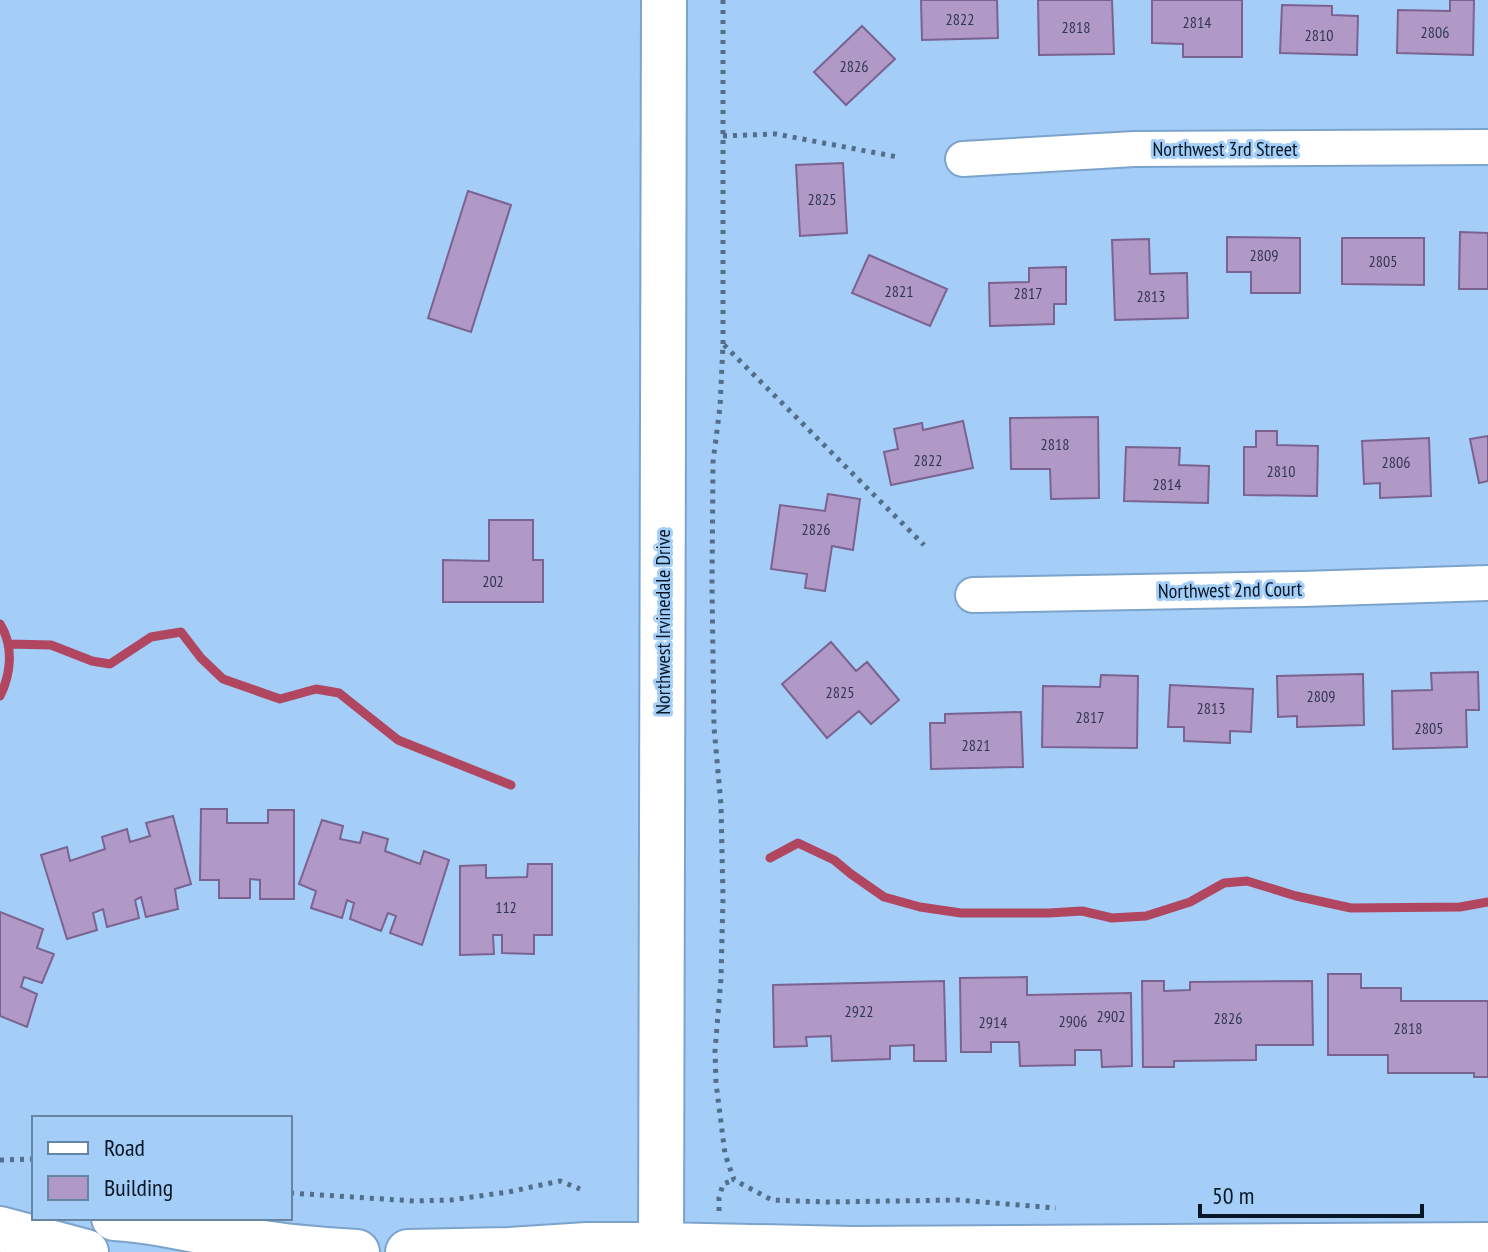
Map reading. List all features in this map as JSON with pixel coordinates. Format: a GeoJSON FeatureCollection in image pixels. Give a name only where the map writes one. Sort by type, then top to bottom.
{"type":"FeatureCollection","features":[{"type":"Feature","properties":{"kind":"main road","name":"Northwest Irvinedale Drive"},"geometry":{"type":"LineString","coordinates":[[661,1248],[664,0]]}},
{"type":"Feature","properties":{"kind":"main road"},"geometry":{"type":"LineString","coordinates":[[0,1219],[32,1218]]}},
{"type":"Feature","properties":{"kind":"main road"},"geometry":{"type":"LineString","coordinates":[[145,1220],[259,1242],[357,1252]]}},
{"type":"Feature","properties":{"kind":"main road"},"geometry":{"type":"LineString","coordinates":[[0,1229],[86,1252]]}},
{"type":"Feature","properties":{"kind":"main road"},"geometry":{"type":"LineString","coordinates":[[408,1252],[587,1245],[915,1249],[1488,1245]]}},
{"type":"Feature","properties":{"kind":"street","name":"Northwest 3rd Street"},"geometry":{"type":"LineString","coordinates":[[963,159],[1134,149],[1488,147]]}},
{"type":"Feature","properties":{"kind":"street","name":"Northwest 2nd Court"},"geometry":{"type":"LineString","coordinates":[[973,595],[1488,583]]}},
{"type":"Feature","properties":{"kind":"path"},"geometry":{"type":"LineString","coordinates":[[723,0],[723,344],[713,462],[712,586],[714,727],[721,805],[723,898],[715,1051],[725,1154],[734,1180],[772,1200],[958,1200],[1057,1208]]}},
{"type":"Feature","properties":{"kind":"path"},"geometry":{"type":"LineString","coordinates":[[723,136],[776,134],[898,157]]}},
{"type":"Feature","properties":{"kind":"path"},"geometry":{"type":"LineString","coordinates":[[723,344],[924,545]]}},
{"type":"Feature","properties":{"kind":"path"},"geometry":{"type":"LineString","coordinates":[[0,1160],[32,1159]]}},
{"type":"Feature","properties":{"kind":"path"},"geometry":{"type":"LineString","coordinates":[[723,1184],[734,1180]]}},
{"type":"Feature","properties":{"kind":"path"},"geometry":{"type":"LineString","coordinates":[[292,1193],[414,1201],[451,1200],[560,1181],[580,1189]]}},
{"type":"Feature","properties":{"kind":"building"},"geometry":{"type":"Polygon","coordinates":[[[921,0],[997,0],[998,38],[922,40],[921,0]]]}},
{"type":"Feature","properties":{"kind":"building"},"geometry":{"type":"Polygon","coordinates":[[[1038,0],[1112,0],[1114,54],[1039,55],[1038,0]]]}},
{"type":"Feature","properties":{"kind":"building"},"geometry":{"type":"Polygon","coordinates":[[[1152,0],[1242,0],[1242,57],[1183,57],[1183,44],[1152,43],[1152,0]]]}},
{"type":"Feature","properties":{"kind":"building"},"geometry":{"type":"Polygon","coordinates":[[[1450,0],[1474,0],[1473,55],[1397,53],[1398,10],[1450,11],[1450,0]]]}},
{"type":"Feature","properties":{"kind":"building"},"geometry":{"type":"Polygon","coordinates":[[[1282,5],[1332,6],[1332,15],[1358,16],[1357,55],[1280,53],[1282,5]]]}},
{"type":"Feature","properties":{"kind":"building"},"geometry":{"type":"Polygon","coordinates":[[[862,26],[895,59],[846,105],[814,72],[862,26]]]}},
{"type":"Feature","properties":{"kind":"building"},"geometry":{"type":"Polygon","coordinates":[[[843,163],[847,233],[800,236],[796,165],[843,163]]]}},
{"type":"Feature","properties":{"kind":"building"},"geometry":{"type":"Polygon","coordinates":[[[468,191],[511,205],[471,332],[428,318],[468,191]]]}},
{"type":"Feature","properties":{"kind":"building"},"geometry":{"type":"Polygon","coordinates":[[[1460,232],[1488,233],[1488,289],[1459,289],[1460,232]]]}},
{"type":"Feature","properties":{"kind":"building"},"geometry":{"type":"Polygon","coordinates":[[[1227,237],[1300,238],[1300,293],[1251,293],[1251,272],[1227,272],[1227,237]]]}},
{"type":"Feature","properties":{"kind":"building"},"geometry":{"type":"Polygon","coordinates":[[[1342,238],[1424,238],[1424,285],[1342,284],[1342,238]]]}},
{"type":"Feature","properties":{"kind":"building"},"geometry":{"type":"Polygon","coordinates":[[[1149,239],[1150,274],[1187,273],[1188,318],[1115,320],[1112,240],[1149,239]]]}},
{"type":"Feature","properties":{"kind":"building"},"geometry":{"type":"Polygon","coordinates":[[[869,255],[947,289],[930,326],[852,293],[869,255]]]}},
{"type":"Feature","properties":{"kind":"building"},"geometry":{"type":"Polygon","coordinates":[[[1066,267],[1066,304],[1054,304],[1054,324],[990,326],[989,283],[1029,282],[1029,268],[1066,267]]]}},
{"type":"Feature","properties":{"kind":"building"},"geometry":{"type":"Polygon","coordinates":[[[1098,417],[1099,498],[1051,499],[1050,469],[1011,469],[1010,418],[1098,417]]]}},
{"type":"Feature","properties":{"kind":"building"},"geometry":{"type":"Polygon","coordinates":[[[963,421],[973,468],[891,485],[884,452],[898,449],[894,429],[922,423],[923,430],[963,421]]]}},
{"type":"Feature","properties":{"kind":"building"},"geometry":{"type":"Polygon","coordinates":[[[1256,431],[1277,431],[1277,445],[1318,446],[1317,496],[1244,495],[1244,447],[1256,447],[1256,431]]]}},
{"type":"Feature","properties":{"kind":"building"},"geometry":{"type":"Polygon","coordinates":[[[1488,436],[1488,481],[1479,483],[1470,439],[1488,436]]]}},
{"type":"Feature","properties":{"kind":"building"},"geometry":{"type":"Polygon","coordinates":[[[1429,438],[1431,496],[1380,498],[1380,483],[1364,484],[1362,441],[1429,438]]]}},
{"type":"Feature","properties":{"kind":"building"},"geometry":{"type":"Polygon","coordinates":[[[1126,447],[1180,448],[1179,465],[1209,466],[1208,503],[1124,501],[1126,447]]]}},
{"type":"Feature","properties":{"kind":"building"},"geometry":{"type":"Polygon","coordinates":[[[828,494],[860,499],[853,550],[832,546],[825,591],[805,588],[807,574],[771,569],[780,505],[825,511],[828,494]]]}},
{"type":"Feature","properties":{"kind":"building"},"geometry":{"type":"Polygon","coordinates":[[[489,520],[533,520],[533,560],[543,560],[543,602],[443,602],[443,560],[489,561],[489,520]]]}},
{"type":"Feature","properties":{"kind":"building"},"geometry":{"type":"Polygon","coordinates":[[[831,642],[856,671],[867,662],[899,700],[871,724],[859,711],[827,738],[782,684],[831,642]]]}},
{"type":"Feature","properties":{"kind":"building"},"geometry":{"type":"Polygon","coordinates":[[[1478,672],[1479,710],[1466,710],[1467,747],[1393,749],[1392,691],[1432,690],[1431,673],[1478,672]]]}},
{"type":"Feature","properties":{"kind":"building"},"geometry":{"type":"Polygon","coordinates":[[[1363,674],[1364,725],[1297,727],[1297,716],[1278,717],[1277,676],[1363,674]]]}},
{"type":"Feature","properties":{"kind":"building"},"geometry":{"type":"Polygon","coordinates":[[[1101,675],[1138,676],[1137,748],[1042,747],[1043,686],[1100,687],[1101,675]]]}},
{"type":"Feature","properties":{"kind":"building"},"geometry":{"type":"Polygon","coordinates":[[[1170,685],[1253,689],[1251,732],[1230,731],[1230,743],[1184,741],[1184,727],[1168,727],[1170,685]]]}},
{"type":"Feature","properties":{"kind":"building"},"geometry":{"type":"Polygon","coordinates":[[[1021,712],[1023,767],[931,769],[930,723],[945,723],[945,714],[1021,712]]]}},
{"type":"Feature","properties":{"kind":"building"},"geometry":{"type":"Polygon","coordinates":[[[201,809],[227,809],[227,823],[268,823],[268,810],[294,810],[294,899],[260,899],[260,880],[250,879],[250,898],[219,898],[219,880],[200,880],[201,809]]]}},
{"type":"Feature","properties":{"kind":"building"},"geometry":{"type":"Polygon","coordinates":[[[173,816],[191,884],[175,889],[178,909],[146,917],[141,897],[135,900],[139,918],[107,927],[103,909],[93,913],[97,930],[67,939],[41,855],[67,847],[70,861],[105,849],[102,837],[127,829],[130,842],[150,836],[146,823],[173,816]]]}},
{"type":"Feature","properties":{"kind":"building"},"geometry":{"type":"Polygon","coordinates":[[[322,820],[343,826],[340,839],[360,843],[363,832],[388,839],[385,851],[420,864],[424,851],[449,860],[422,945],[390,933],[396,916],[388,913],[381,931],[350,919],[354,903],[347,900],[342,918],[311,908],[316,891],[299,884],[322,820]]]}},
{"type":"Feature","properties":{"kind":"building"},"geometry":{"type":"Polygon","coordinates":[[[528,864],[552,864],[552,935],[534,935],[534,954],[502,953],[502,935],[493,935],[494,954],[460,955],[460,866],[486,865],[486,878],[527,877],[528,864]]]}},
{"type":"Feature","properties":{"kind":"building"},"geometry":{"type":"Polygon","coordinates":[[[0,912],[43,929],[37,948],[54,954],[42,983],[24,977],[21,987],[37,994],[27,1027],[0,1016],[0,912]]]}},
{"type":"Feature","properties":{"kind":"building"},"geometry":{"type":"Polygon","coordinates":[[[1328,974],[1361,974],[1361,988],[1401,988],[1401,1001],[1488,1001],[1488,1077],[1474,1077],[1474,1073],[1388,1073],[1388,1055],[1328,1055],[1328,974]]]}},
{"type":"Feature","properties":{"kind":"building"},"geometry":{"type":"Polygon","coordinates":[[[1027,977],[1027,995],[1131,993],[1132,1066],[1102,1067],[1101,1050],[1075,1050],[1075,1065],[1020,1066],[1019,1042],[991,1042],[991,1052],[961,1052],[960,978],[1027,977]]]}},
{"type":"Feature","properties":{"kind":"building"},"geometry":{"type":"Polygon","coordinates":[[[944,981],[946,1061],[914,1061],[914,1045],[890,1046],[890,1059],[832,1061],[831,1036],[806,1037],[807,1046],[774,1047],[773,985],[944,981]]]}},
{"type":"Feature","properties":{"kind":"building"},"geometry":{"type":"Polygon","coordinates":[[[1142,981],[1164,981],[1164,991],[1190,990],[1190,982],[1312,981],[1313,1045],[1256,1045],[1256,1060],[1174,1061],[1174,1067],[1143,1067],[1142,981]]]}},
{"type":"Feature","properties":{"kind":"waterway"},"geometry":{"type":"LineString","coordinates":[[0,624],[9,651],[7,679],[0,696]]}},
{"type":"Feature","properties":{"kind":"waterway"},"geometry":{"type":"LineString","coordinates":[[9,644],[51,645],[92,661],[110,664],[151,637],[181,632],[201,658],[223,679],[280,699],[316,689],[339,693],[398,740],[511,785]]}},
{"type":"Feature","properties":{"kind":"waterway"},"geometry":{"type":"LineString","coordinates":[[770,858],[798,843],[834,860],[884,897],[920,907],[961,913],[1082,911],[1112,918],[1146,916],[1190,902],[1224,883],[1247,881],[1351,908],[1460,907],[1488,902]]}}]}
